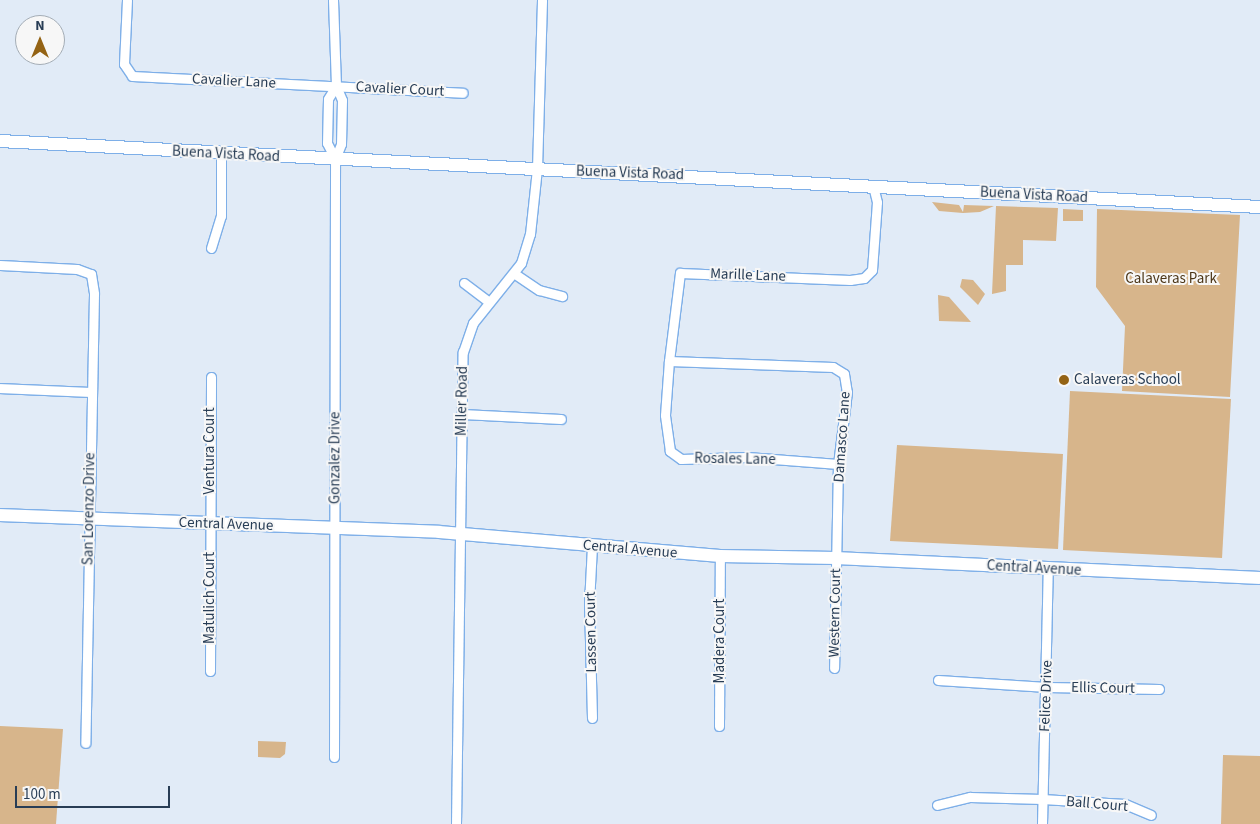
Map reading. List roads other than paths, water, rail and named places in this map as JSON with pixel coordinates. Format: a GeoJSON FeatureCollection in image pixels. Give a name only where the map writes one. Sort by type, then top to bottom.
{"type":"FeatureCollection","features":[{"type":"Feature","properties":{"kind":"street","name":"Cavalier Lane"},"geometry":{"type":"LineString","coordinates":[[127,0],[124,64],[132,76],[336,86]]}},
{"type":"Feature","properties":{"kind":"street"},"geometry":{"type":"LineString","coordinates":[[333,0],[336,86],[342,109],[341,144],[335,159]]}},
{"type":"Feature","properties":{"kind":"street","name":"Miller Road"},"geometry":{"type":"LineString","coordinates":[[456,824],[462,414],[466,339],[488,301],[514,274],[526,252],[530,234],[537,169],[542,0]]}},
{"type":"Feature","properties":{"kind":"street"},"geometry":{"type":"LineString","coordinates":[[335,159],[327,143],[328,99],[336,86]]}},
{"type":"Feature","properties":{"kind":"street","name":"Cavalier Court"},"geometry":{"type":"LineString","coordinates":[[336,86],[463,93]]}},
{"type":"Feature","properties":{"kind":"street","name":"Buena Vista Road"},"geometry":{"type":"LineString","coordinates":[[0,141],[1260,207]]}},
{"type":"Feature","properties":{"kind":"street"},"geometry":{"type":"LineString","coordinates":[[211,248],[220,222],[221,154]]}},
{"type":"Feature","properties":{"kind":"street","name":"Gonzalez Drive"},"geometry":{"type":"LineString","coordinates":[[334,757],[335,159]]}},
{"type":"Feature","properties":{"kind":"street","name":"Marille Lane"},"geometry":{"type":"LineString","coordinates":[[665,415],[668,361],[680,273],[850,280],[864,278],[872,270],[877,202],[873,186]]}},
{"type":"Feature","properties":{"kind":"street","name":"San Lorenzo Drive"},"geometry":{"type":"LineString","coordinates":[[0,265],[77,269],[91,274],[94,294],[85,743]]}},
{"type":"Feature","properties":{"kind":"street"},"geometry":{"type":"LineString","coordinates":[[514,274],[539,290],[562,296]]}},
{"type":"Feature","properties":{"kind":"street"},"geometry":{"type":"LineString","coordinates":[[464,283],[488,301]]}},
{"type":"Feature","properties":{"kind":"street","name":"Damasco Lane"},"geometry":{"type":"LineString","coordinates":[[668,361],[833,367],[844,374],[847,392],[838,464],[836,558]]}},
{"type":"Feature","properties":{"kind":"street","name":"Ventura Court"},"geometry":{"type":"LineString","coordinates":[[210,524],[211,377]]}},
{"type":"Feature","properties":{"kind":"street"},"geometry":{"type":"LineString","coordinates":[[0,388],[92,392]]}},
{"type":"Feature","properties":{"kind":"street"},"geometry":{"type":"LineString","coordinates":[[462,414],[561,419]]}},
{"type":"Feature","properties":{"kind":"street","name":"Rosales Lane"},"geometry":{"type":"LineString","coordinates":[[665,415],[670,451],[681,459],[747,457],[838,464]]}},
{"type":"Feature","properties":{"kind":"street","name":"Central Avenue"},"geometry":{"type":"LineString","coordinates":[[0,515],[461,534],[720,556],[836,558],[1260,578]]}},
{"type":"Feature","properties":{"kind":"street","name":"Matulich Court"},"geometry":{"type":"LineString","coordinates":[[210,524],[210,672]]}},
{"type":"Feature","properties":{"kind":"street","name":"Lassen Court"},"geometry":{"type":"LineString","coordinates":[[592,546],[592,718]]}},
{"type":"Feature","properties":{"kind":"street","name":"Madera Court"},"geometry":{"type":"LineString","coordinates":[[719,726],[720,556]]}},
{"type":"Feature","properties":{"kind":"street","name":"Western Court"},"geometry":{"type":"LineString","coordinates":[[834,668],[836,558]]}},
{"type":"Feature","properties":{"kind":"street","name":"Felice Drive"},"geometry":{"type":"LineString","coordinates":[[1042,824],[1047,687],[1048,569]]}},
{"type":"Feature","properties":{"kind":"street","name":"Ellis Court"},"geometry":{"type":"LineString","coordinates":[[938,680],[1047,687],[1159,689]]}},
{"type":"Feature","properties":{"kind":"street","name":"Ball Court"},"geometry":{"type":"LineString","coordinates":[[937,805],[970,797],[1042,799],[1125,804],[1151,815]]}},
{"type":"Feature","properties":{"kind":"place","name":"Calaveras School"},"geometry":{"type":"Point","coordinates":[1064,380]}},
{"type":"Feature","properties":{"kind":"park label","name":"Calaveras Park"},"geometry":{"type":"Point","coordinates":[1171,279]}}]}
